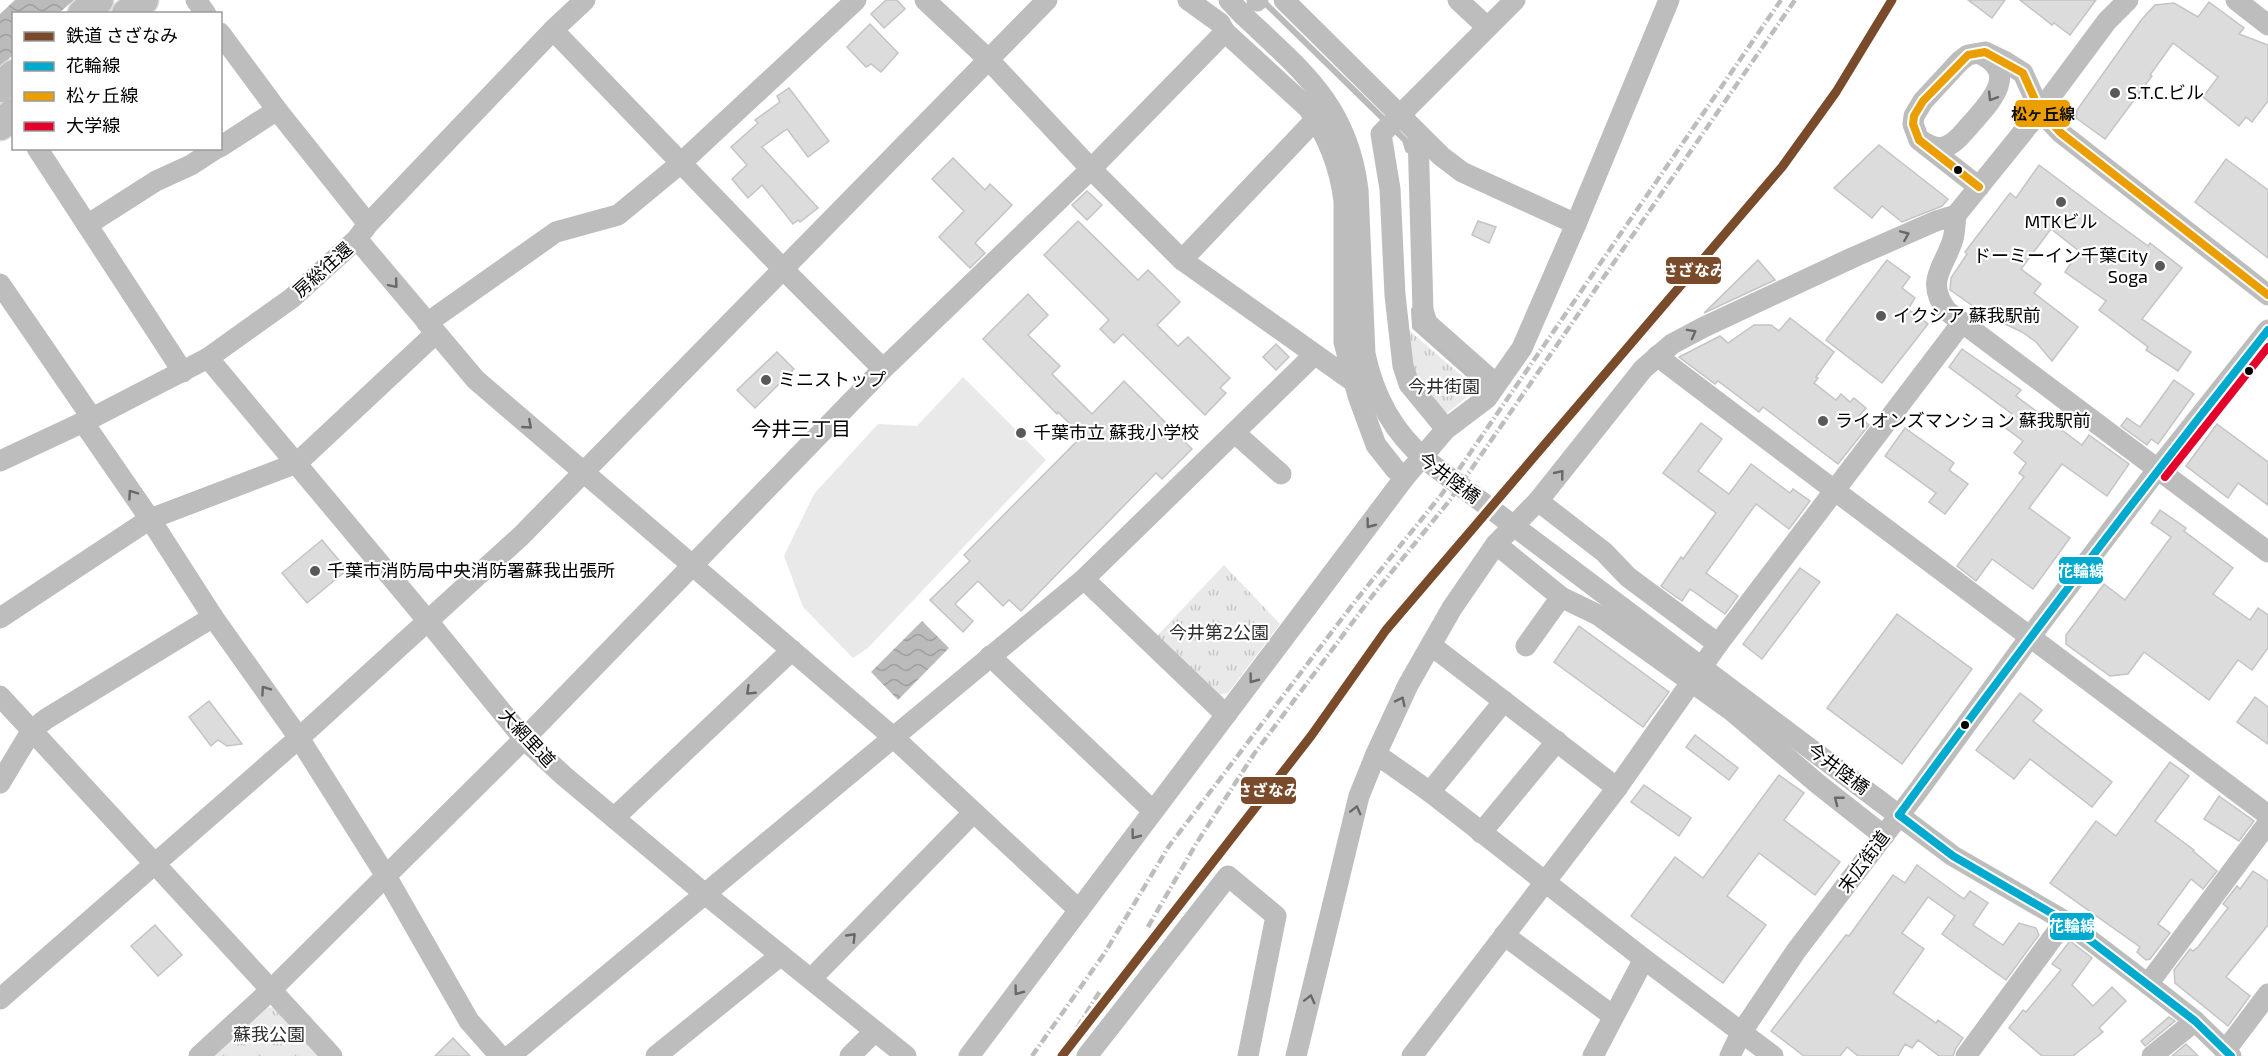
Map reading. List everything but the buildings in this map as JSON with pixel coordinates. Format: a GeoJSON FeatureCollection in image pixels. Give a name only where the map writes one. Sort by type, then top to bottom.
{"type":"FeatureCollection","features":[{"type":"Feature","properties":{"kind":"highway"},"geometry":{"type":"LineString","coordinates":[[85,12],[98,0]]}},
{"type":"Feature","properties":{"kind":"highway"},"geometry":{"type":"LineString","coordinates":[[129,12],[143,0]]}},
{"type":"Feature","properties":{"kind":"highway"},"geometry":{"type":"LineString","coordinates":[[0,87],[12,77]]}},
{"type":"Feature","properties":{"kind":"street","name":"房総往還"},"geometry":{"type":"LineString","coordinates":[[1,457],[87,420],[183,372],[208,358],[292,298],[363,232],[553,30],[585,0]]}},
{"type":"Feature","properties":{"kind":"street"},"geometry":{"type":"LineString","coordinates":[[0,618],[150,519],[297,463],[431,328],[556,232],[618,215],[681,163],[856,0]]}},
{"type":"Feature","properties":{"kind":"street"},"geometry":{"type":"LineString","coordinates":[[925,0],[988,59],[1091,169],[1182,260],[1354,382]]}},
{"type":"Feature","properties":{"kind":"street"},"geometry":{"type":"LineString","coordinates":[[0,999],[299,738],[521,536],[1047,0]]}},
{"type":"Feature","properties":{"kind":"street"},"geometry":{"type":"LineString","coordinates":[[1188,0],[1220,23],[1225,32],[1296,96],[1316,119],[1332,154],[1343,188],[1344,342],[1354,382],[1378,436],[1384,457],[1405,477]]}},
{"type":"Feature","properties":{"kind":"street"},"geometry":{"type":"LineString","coordinates":[[1284,0],[1441,156],[1462,172],[1576,224]]}},
{"type":"Feature","properties":{"kind":"street"},"geometry":{"type":"LineString","coordinates":[[1458,0],[1487,27]]}},
{"type":"Feature","properties":{"kind":"street"},"geometry":{"type":"LineString","coordinates":[[1446,429],[1416,400],[1403,366],[1395,296],[1390,189],[1381,134],[1515,0]]}},
{"type":"Feature","properties":{"kind":"street"},"geometry":{"type":"LineString","coordinates":[[969,1056],[1405,477],[1446,429],[1487,398],[1522,348],[1669,0]]}},
{"type":"Feature","properties":{"kind":"street"},"geometry":{"type":"LineString","coordinates":[[2128,0],[2107,21],[2040,111],[1956,215],[1953,239],[1938,271],[1937,293],[1947,311],[1961,324],[2268,552]]}},
{"type":"Feature","properties":{"kind":"street"},"geometry":{"type":"LineString","coordinates":[[2236,0],[2268,25]]}},
{"type":"Feature","properties":{"kind":"street","name":"今井陸橋"},"geometry":{"type":"LineString","coordinates":[[1247,4],[1314,84],[1332,109],[1345,134],[1356,171],[1358,190],[1365,354],[1369,373],[1381,404],[1400,434],[1426,460],[1953,856],[2065,921],[2195,1021],[2228,1053]]}},
{"type":"Feature","properties":{"kind":"street"},"geometry":{"type":"LineString","coordinates":[[553,30],[783,269],[883,369]]}},
{"type":"Feature","properties":{"kind":"street"},"geometry":{"type":"LineString","coordinates":[[199,1056],[271,990],[524,739],[883,369],[1091,169],[1225,32]]}},
{"type":"Feature","properties":{"kind":"street"},"geometry":{"type":"LineString","coordinates":[[222,36],[431,328],[477,380],[582,473],[694,565],[894,738],[1079,910]]}},
{"type":"Feature","properties":{"kind":"street"},"geometry":{"type":"LineString","coordinates":[[1919,140],[1942,148],[1951,144],[1990,102],[1999,84],[1998,70],[1994,64],[1976,52]]}},
{"type":"Feature","properties":{"kind":"street"},"geometry":{"type":"LineString","coordinates":[[1979,187],[1919,140],[1913,124],[1914,116],[1923,101],[1960,61],[1976,52],[1985,52],[2023,73],[2040,111],[2061,133],[2268,295]]}},
{"type":"Feature","properties":{"kind":"street"},"geometry":{"type":"LineString","coordinates":[[222,146],[277,110]]}},
{"type":"Feature","properties":{"kind":"street"},"geometry":{"type":"LineString","coordinates":[[1182,260],[1316,119]]}},
{"type":"Feature","properties":{"kind":"street"},"geometry":{"type":"LineString","coordinates":[[1418,134],[1423,310],[1427,323],[1496,384]]}},
{"type":"Feature","properties":{"kind":"street"},"geometry":{"type":"LineString","coordinates":[[38,150],[183,372]]}},
{"type":"Feature","properties":{"kind":"street"},"geometry":{"type":"LineString","coordinates":[[87,225],[156,181],[191,165],[216,150]]}},
{"type":"Feature","properties":{"kind":"street"},"geometry":{"type":"LineString","coordinates":[[1390,189],[1419,209]]}},
{"type":"Feature","properties":{"kind":"street"},"geometry":{"type":"LineString","coordinates":[[1297,1055],[1359,796],[1408,685],[1452,608],[1496,544],[1538,501],[1643,369],[1672,344],[1854,256],[1936,221],[1956,215]]}},
{"type":"Feature","properties":{"kind":"street"},"geometry":{"type":"LineString","coordinates":[[0,284],[213,617],[299,738],[386,876],[469,1021],[500,1056]]}},
{"type":"Feature","properties":{"kind":"street"},"geometry":{"type":"LineString","coordinates":[[1395,296],[1423,296]]}},
{"type":"Feature","properties":{"kind":"street"},"geometry":{"type":"LineString","coordinates":[[1412,1056],[1617,788],[1718,644],[1961,324]]}},
{"type":"Feature","properties":{"kind":"street","name":"末広街道"},"geometry":{"type":"LineString","coordinates":[[1730,1056],[1741,1033],[1796,951],[1884,836],[2030,637],[2157,470],[2268,330]]}},
{"type":"Feature","properties":{"kind":"street"},"geometry":{"type":"LineString","coordinates":[[510,1056],[1084,579],[1314,355]]}},
{"type":"Feature","properties":{"kind":"street"},"geometry":{"type":"LineString","coordinates":[[1657,356],[2268,814]]}},
{"type":"Feature","properties":{"kind":"street","name":"大網里道"},"geometry":{"type":"LineString","coordinates":[[208,358],[524,739],[564,776],[705,894],[906,1056]]}},
{"type":"Feature","properties":{"kind":"street"},"geometry":{"type":"LineString","coordinates":[[1235,434],[1281,474]]}},
{"type":"Feature","properties":{"kind":"street"},"geometry":{"type":"LineString","coordinates":[[1538,501],[1606,560],[1718,644]]}},
{"type":"Feature","properties":{"kind":"street"},"geometry":{"type":"LineString","coordinates":[[1496,544],[1732,711],[1884,836]]}},
{"type":"Feature","properties":{"kind":"street"},"geometry":{"type":"LineString","coordinates":[[1084,579],[1226,715]]}},
{"type":"Feature","properties":{"kind":"street"},"geometry":{"type":"LineString","coordinates":[[1526,646],[1570,597]]}},
{"type":"Feature","properties":{"kind":"street"},"geometry":{"type":"LineString","coordinates":[[0,783],[32,730],[46,719],[213,617]]}},
{"type":"Feature","properties":{"kind":"street"},"geometry":{"type":"LineString","coordinates":[[1432,646],[1617,788]]}},
{"type":"Feature","properties":{"kind":"street"},"geometry":{"type":"LineString","coordinates":[[614,818],[792,650]]}},
{"type":"Feature","properties":{"kind":"street"},"geometry":{"type":"LineString","coordinates":[[990,656],[1153,811]]}},
{"type":"Feature","properties":{"kind":"street"},"geometry":{"type":"LineString","coordinates":[[0,696],[332,1056]]}},
{"type":"Feature","properties":{"kind":"street"},"geometry":{"type":"LineString","coordinates":[[1430,792],[1504,700]]}},
{"type":"Feature","properties":{"kind":"street"},"geometry":{"type":"LineString","coordinates":[[1481,833],[1557,741]]}},
{"type":"Feature","properties":{"kind":"street"},"geometry":{"type":"LineString","coordinates":[[1376,754],[1430,792],[1644,959],[1773,1056]]}},
{"type":"Feature","properties":{"kind":"street"},"geometry":{"type":"LineString","coordinates":[[811,979],[973,813]]}},
{"type":"Feature","properties":{"kind":"street"},"geometry":{"type":"LineString","coordinates":[[2148,984],[2268,823]]}},
{"type":"Feature","properties":{"kind":"street"},"geometry":{"type":"LineString","coordinates":[[1092,1054],[1228,876],[1276,916],[1248,1056]]}},
{"type":"Feature","properties":{"kind":"street"},"geometry":{"type":"LineString","coordinates":[[1966,1056],[2065,921]]}},
{"type":"Feature","properties":{"kind":"street"},"geometry":{"type":"LineString","coordinates":[[1504,935],[1613,1016]]}},
{"type":"Feature","properties":{"kind":"street"},"geometry":{"type":"LineString","coordinates":[[656,1056],[781,955]]}},
{"type":"Feature","properties":{"kind":"street"},"geometry":{"type":"LineString","coordinates":[[1593,1056],[1644,959]]}},
{"type":"Feature","properties":{"kind":"street"},"geometry":{"type":"LineString","coordinates":[[2228,1053],[2268,994]]}},
{"type":"Feature","properties":{"kind":"street"},"geometry":{"type":"LineString","coordinates":[[2152,1056],[2195,1021]]}},
{"type":"Feature","properties":{"kind":"street"},"geometry":{"type":"LineString","coordinates":[[850,1056],[875,1031]]}},
{"type":"Feature","properties":{"kind":"green space","name":"今井街園"},"geometry":{"type":"Polygon","coordinates":[[[1403,325],[1477,389],[1447,413],[1434,411],[1406,370],[1403,325]]]}},
{"type":"Feature","properties":{"kind":"green space"},"geometry":{"type":"Polygon","coordinates":[[[963,377],[1046,460],[868,648],[853,658],[803,607],[784,556],[814,494],[878,424],[917,426],[963,377]]]}},
{"type":"Feature","properties":{"kind":"green space","name":"今井第2公園"},"geometry":{"type":"Polygon","coordinates":[[[1224,565],[1280,624],[1228,693],[1218,695],[1157,636],[1224,565]]]}},
{"type":"Feature","properties":{"kind":"green space","name":"蘇我公園"},"geometry":{"type":"Polygon","coordinates":[[[274,1007],[319,1056],[213,1056],[265,1008],[274,1007]]]}},
{"type":"Feature","properties":{"kind":"water"},"geometry":{"type":"Polygon","coordinates":[[[15,0],[74,0],[60,12],[12,12],[12,56],[0,67],[0,14],[15,0]]]}},
{"type":"Feature","properties":{"kind":"water"},"geometry":{"type":"Polygon","coordinates":[[[922,621],[949,648],[898,700],[871,672],[922,621]]]}},
{"type":"Feature","properties":{"kind":"waterway"},"geometry":{"type":"LineString","coordinates":[[1262,0],[1405,140],[1408,150]]}},
{"type":"Feature","properties":{"kind":"waterway"},"geometry":{"type":"LineString","coordinates":[[1414,310],[1415,327],[1485,389]]}},
{"type":"Feature","properties":{"kind":"railway"},"geometry":{"type":"LineString","coordinates":[[1032,1056],[1104,954],[1169,846],[1353,604],[1442,494],[1781,0]]}},
{"type":"Feature","properties":{"kind":"railway"},"geometry":{"type":"LineString","coordinates":[[1148,927],[1196,844],[1254,754],[1373,595],[1450,500],[1795,0]]}},
{"type":"Feature","properties":{"kind":"railway"},"geometry":{"type":"LineString","coordinates":[[1060,1056],[1100,991]]}},
{"type":"Feature","properties":{"kind":"rail line","name":"さざなみ"},"geometry":{"type":"LineString","coordinates":[[1062,1056],[1311,736],[1386,630],[1782,167],[1836,92],[1892,0]]}},
{"type":"Feature","properties":{"kind":"transit line","name":"松ヶ丘線"},"geometry":{"type":"LineString","coordinates":[[1979,187],[1919,140],[1913,124],[1914,116],[1923,101],[1968,55],[1985,52],[2023,73],[2040,111],[2061,133],[2268,295]]}},
{"type":"Feature","properties":{"kind":"transit line","name":"花輪線"},"geometry":{"type":"LineString","coordinates":[[1899,815],[2081,571],[2268,330]]}},
{"type":"Feature","properties":{"kind":"transit line","name":"大学線"},"geometry":{"type":"LineString","coordinates":[[2165,477],[2268,347]]}},
{"type":"Feature","properties":{"kind":"transit line","name":"花輪線"},"geometry":{"type":"LineString","coordinates":[[1899,815],[1953,856],[2065,921],[2195,1021],[2231,1056]]}},
{"type":"Feature","properties":{"kind":"place","name":"S.T.C.ビル"},"geometry":{"type":"Point","coordinates":[2115,93]}},
{"type":"Feature","properties":{"kind":"place","name":"MTKビル"},"geometry":{"type":"Point","coordinates":[2061,202]}},
{"type":"Feature","properties":{"kind":"place","name":"ドーミーイン千葉City Soga"},"geometry":{"type":"Point","coordinates":[2160,266]}},
{"type":"Feature","properties":{"kind":"place","name":"イクシア 蘇我駅前"},"geometry":{"type":"Point","coordinates":[1881,316]}},
{"type":"Feature","properties":{"kind":"place","name":"ミニストップ"},"geometry":{"type":"Point","coordinates":[766,380]}},
{"type":"Feature","properties":{"kind":"place","name":"ライオンズマンション 蘇我駅前"},"geometry":{"type":"Point","coordinates":[1823,421]}},
{"type":"Feature","properties":{"kind":"place","name":"千葉市立 蘇我小学校"},"geometry":{"type":"Point","coordinates":[1021,433]}},
{"type":"Feature","properties":{"kind":"place","name":"千葉市消防局中央消防署蘇我出張所"},"geometry":{"type":"Point","coordinates":[315,571]}},
{"type":"Feature","properties":{"kind":"district","name":"今井三丁目"},"geometry":{"type":"Point","coordinates":[801,429]}}]}
